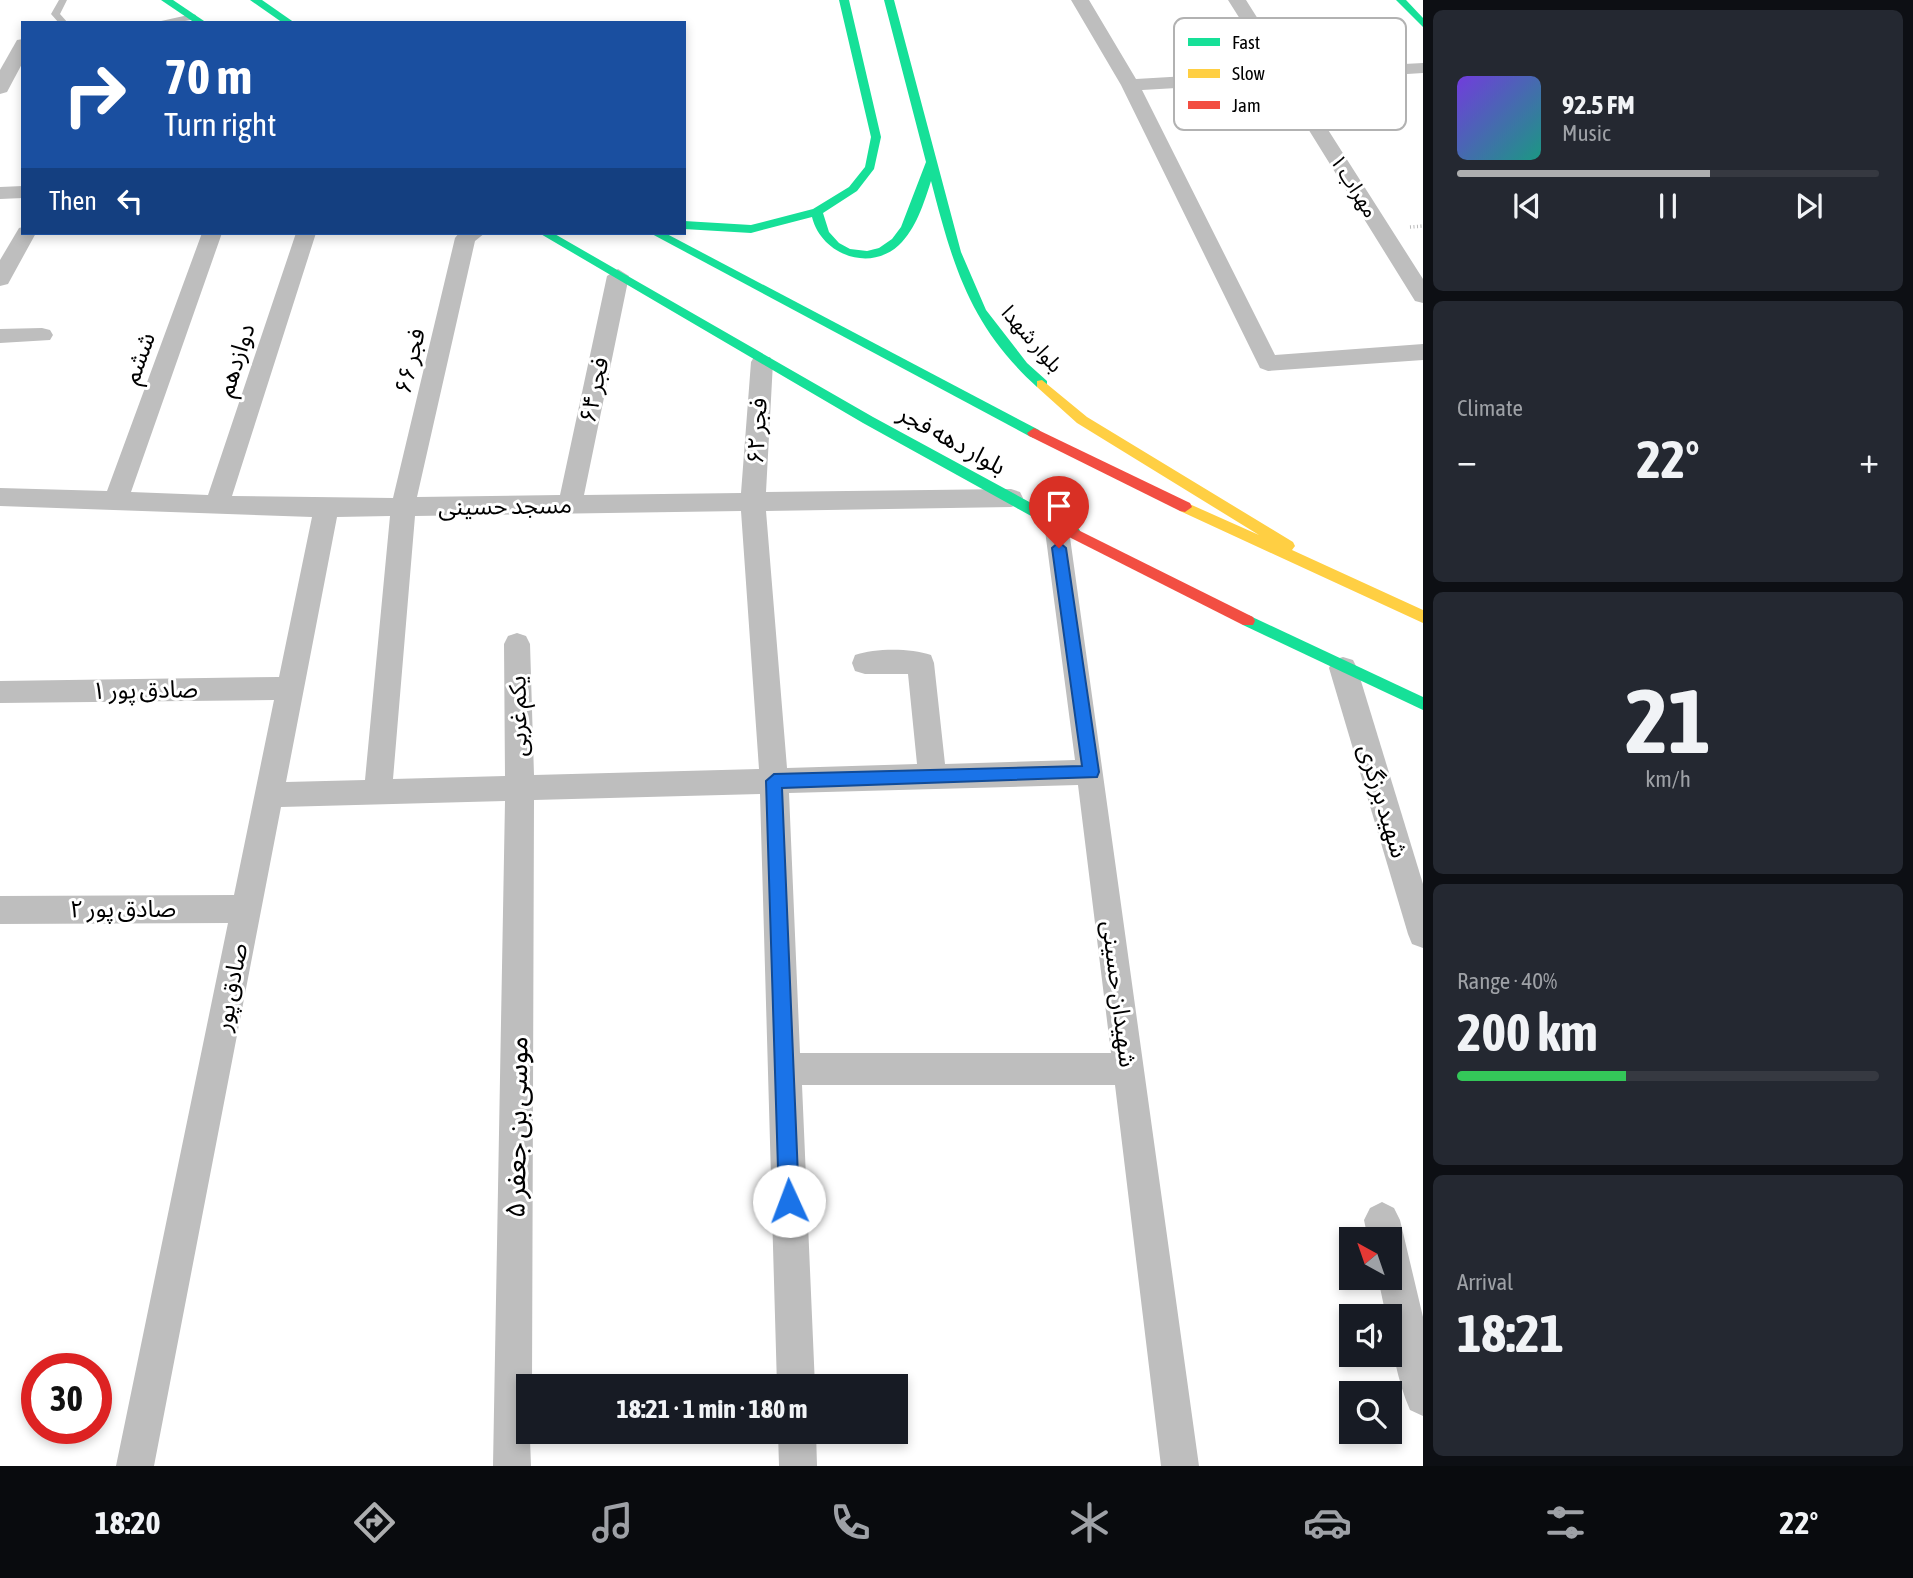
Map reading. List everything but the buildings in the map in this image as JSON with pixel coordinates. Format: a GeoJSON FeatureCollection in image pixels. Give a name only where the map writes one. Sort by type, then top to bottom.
{"type":"FeatureCollection","features":[{"type":"Feature","properties":{"kind":"street"},"geometry":{"type":"LineString","coordinates":[[166,0],[197,20]]}},
{"type":"Feature","properties":{"kind":"street"},"geometry":{"type":"LineString","coordinates":[[255,0],[287,21]]}},
{"type":"Feature","properties":{"kind":"street"},"geometry":{"type":"LineString","coordinates":[[686,225],[751,229],[817,212],[853,189],[870,167],[876,137],[844,0]]}},
{"type":"Feature","properties":{"kind":"street","name":"بلوار شهدا"},"geometry":{"type":"LineString","coordinates":[[889,0],[955,252],[980,312],[1022,366],[1082,420],[1361,591]]}},
{"type":"Feature","properties":{"kind":"street"},"geometry":{"type":"LineString","coordinates":[[1080,0],[1130,85],[1268,363],[1423,352]]}},
{"type":"Feature","properties":{"kind":"street","name":"مهراب ۱"},"geometry":{"type":"LineString","coordinates":[[1237,0],[1248,18]]}},
{"type":"Feature","properties":{"kind":"street"},"geometry":{"type":"LineString","coordinates":[[0,88],[21,48]]}},
{"type":"Feature","properties":{"kind":"street"},"geometry":{"type":"LineString","coordinates":[[1130,85],[1174,82]]}},
{"type":"Feature","properties":{"kind":"street","name":"مهراب ۱"},"geometry":{"type":"LineString","coordinates":[[1319,130],[1423,296]]}},
{"type":"Feature","properties":{"kind":"street"},"geometry":{"type":"LineString","coordinates":[[817,212],[820,233],[836,249],[856,255],[881,251],[901,240],[932,161]]}},
{"type":"Feature","properties":{"kind":"street"},"geometry":{"type":"LineString","coordinates":[[0,193],[21,192]]}},
{"type":"Feature","properties":{"kind":"street"},"geometry":{"type":"LineString","coordinates":[[0,279],[25,235]]}},
{"type":"Feature","properties":{"kind":"street","name":"ششم"},"geometry":{"type":"LineString","coordinates":[[116,500],[211,235]]}},
{"type":"Feature","properties":{"kind":"street","name":"دوازدهم"},"geometry":{"type":"LineString","coordinates":[[217,504],[305,235]]}},
{"type":"Feature","properties":{"kind":"street","name":"فجر ۶۶"},"geometry":{"type":"LineString","coordinates":[[378,792],[402,507],[466,238],[471,235]]}},
{"type":"Feature","properties":{"kind":"street","name":"بلوار دهه فجر"},"geometry":{"type":"LineString","coordinates":[[548,235],[761,362],[1056,523],[1343,668],[1423,705]]}},
{"type":"Feature","properties":{"kind":"street","name":"بلوار دهه فجر"},"geometry":{"type":"LineString","coordinates":[[660,235],[1087,461],[1361,591],[1423,617]]}},
{"type":"Feature","properties":{"kind":"street","name":"فجر ۶۴"},"geometry":{"type":"LineString","coordinates":[[570,505],[618,276]]}},
{"type":"Feature","properties":{"kind":"street"},"geometry":{"type":"LineString","coordinates":[[0,336],[42,335]]}},
{"type":"Feature","properties":{"kind":"street","name":"فجر ۶۲"},"geometry":{"type":"LineString","coordinates":[[761,362],[753,501],[774,781],[796,1374]]}},
{"type":"Feature","properties":{"kind":"street","name":"مسجد حسینی"},"geometry":{"type":"LineString","coordinates":[[0,496],[326,508],[1011,498]]}},
{"type":"Feature","properties":{"kind":"street","name":"صادق پور"},"geometry":{"type":"LineString","coordinates":[[135,1466],[326,508]]}},
{"type":"Feature","properties":{"kind":"street","name":"شهیدان حسینی"},"geometry":{"type":"LineString","coordinates":[[1056,523],[1091,772],[1180,1466]]}},
{"type":"Feature","properties":{"kind":"street","name":"یکم غربی"},"geometry":{"type":"LineString","coordinates":[[517,644],[520,789]]}},
{"type":"Feature","properties":{"kind":"street"},"geometry":{"type":"LineString","coordinates":[[865,663],[921,663],[932,777]]}},
{"type":"Feature","properties":{"kind":"street","name":"شهید برزگری"},"geometry":{"type":"LineString","coordinates":[[1343,668],[1423,934]]}},
{"type":"Feature","properties":{"kind":"street","name":"صادق پور ۱"},"geometry":{"type":"LineString","coordinates":[[0,692],[290,688]]}},
{"type":"Feature","properties":{"kind":"street"},"geometry":{"type":"LineString","coordinates":[[269,795],[1091,772]]}},
{"type":"Feature","properties":{"kind":"street","name":"موسی بن جعفر ۵"},"geometry":{"type":"LineString","coordinates":[[512,1466],[520,789]]}},
{"type":"Feature","properties":{"kind":"street","name":"صادق پور ۲"},"geometry":{"type":"LineString","coordinates":[[0,910],[246,909]]}},
{"type":"Feature","properties":{"kind":"street"},"geometry":{"type":"LineString","coordinates":[[784,1069],[1129,1069]]}},
{"type":"Feature","properties":{"kind":"street"},"geometry":{"type":"LineString","coordinates":[[1398,1290],[1423,1397]]}},
{"type":"Feature","properties":{"kind":"street"},"geometry":{"type":"LineString","coordinates":[[797,1444],[798,1466]]}},
{"type":"Feature","properties":{"kind":"lane"},"geometry":{"type":"LineString","coordinates":[[62,21],[55,14],[63,0]]}},
{"type":"Feature","properties":{"kind":"traffic: fast"},"geometry":{"type":"LineString","coordinates":[[166,0],[199,21]]}},
{"type":"Feature","properties":{"kind":"traffic: fast"},"geometry":{"type":"LineString","coordinates":[[255,0],[287,21]]}},
{"type":"Feature","properties":{"kind":"traffic: fast"},"geometry":{"type":"LineString","coordinates":[[686,225],[751,229],[817,212],[853,189],[870,167],[876,137],[844,0]]}},
{"type":"Feature","properties":{"kind":"traffic: fast"},"geometry":{"type":"LineString","coordinates":[[889,0],[955,252],[980,311],[1022,366],[1042,384]]}},
{"type":"Feature","properties":{"kind":"traffic: fast"},"geometry":{"type":"LineString","coordinates":[[1401,0],[1423,24]]}},
{"type":"Feature","properties":{"kind":"traffic: fast"},"geometry":{"type":"LineString","coordinates":[[817,212],[820,226],[835,246],[848,252],[867,255],[883,251],[896,241],[906,228],[932,161]]}},
{"type":"Feature","properties":{"kind":"traffic: fast"},"geometry":{"type":"LineString","coordinates":[[548,235],[868,420],[1074,533]]}},
{"type":"Feature","properties":{"kind":"traffic: fast"},"geometry":{"type":"LineString","coordinates":[[660,235],[1034,433]]}},
{"type":"Feature","properties":{"kind":"traffic: fast"},"geometry":{"type":"LineString","coordinates":[[1248,621],[1423,704]]}},
{"type":"Feature","properties":{"kind":"traffic: slow"},"geometry":{"type":"LineString","coordinates":[[1042,384],[1082,420],[1288,546]]}},
{"type":"Feature","properties":{"kind":"traffic: slow"},"geometry":{"type":"LineString","coordinates":[[1185,507],[1423,617]]}},
{"type":"Feature","properties":{"kind":"traffic: jam"},"geometry":{"type":"LineString","coordinates":[[1034,433],[1185,507]]}},
{"type":"Feature","properties":{"kind":"traffic: jam"},"geometry":{"type":"LineString","coordinates":[[1074,533],[1248,621]]}},
{"type":"Feature","properties":{"kind":"route"},"geometry":{"type":"LineString","coordinates":[[789,1201],[774,781],[1091,772],[1059,548]]}}]}
